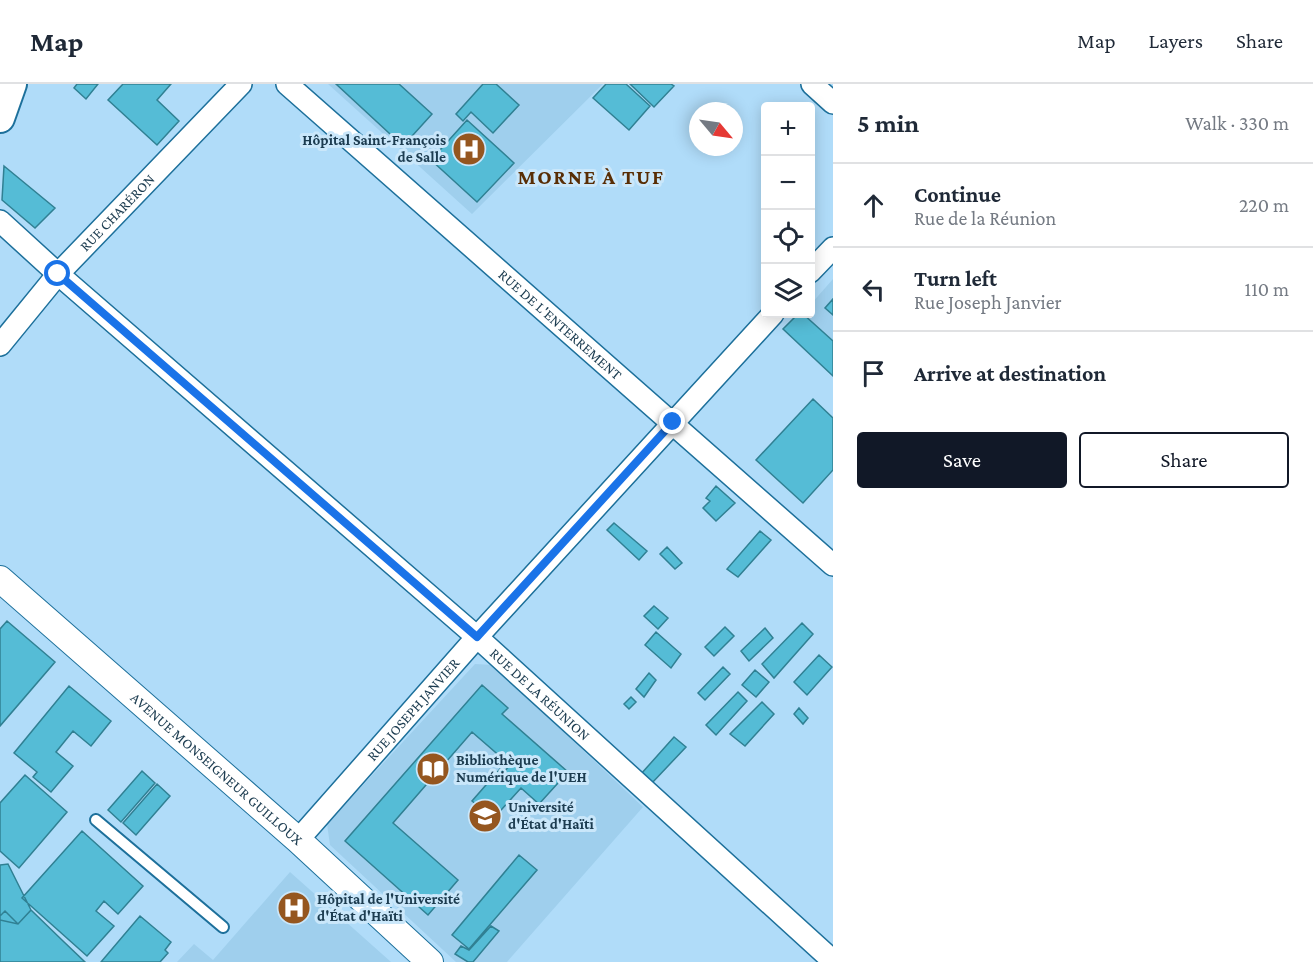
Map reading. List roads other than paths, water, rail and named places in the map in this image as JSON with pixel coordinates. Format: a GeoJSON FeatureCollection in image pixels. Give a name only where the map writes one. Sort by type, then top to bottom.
{"type":"FeatureCollection","features":[{"type":"Feature","properties":{"kind":"main road"},"geometry":{"type":"LineString","coordinates":[[0,118],[12,84]]}},
{"type":"Feature","properties":{"kind":"street","name":"RUE CHARÉRON"},"geometry":{"type":"LineString","coordinates":[[0,345],[58,274],[241,84]]}},
{"type":"Feature","properties":{"kind":"street","name":"RUE DE L'ENTERREMENT"},"geometry":{"type":"LineString","coordinates":[[287,84],[833,565]]}},
{"type":"Feature","properties":{"kind":"street"},"geometry":{"type":"LineString","coordinates":[[812,84],[833,104]]}},
{"type":"Feature","properties":{"kind":"street","name":"RUE DE LA RÉUNION"},"geometry":{"type":"LineString","coordinates":[[0,221],[58,274],[477,637],[833,961]]}},
{"type":"Feature","properties":{"kind":"street"},"geometry":{"type":"LineString","coordinates":[[815,267],[833,248]]}},
{"type":"Feature","properties":{"kind":"street","name":"RUE JOSEPH JANVIER"},"geometry":{"type":"LineString","coordinates":[[298,840],[477,637],[769,318]]}},
{"type":"Feature","properties":{"kind":"street","name":"AVENUE MONSEIGNEUR GUILLOUX"},"geometry":{"type":"LineString","coordinates":[[0,579],[298,840],[430,962]]}},
{"type":"Feature","properties":{"kind":"lane"},"geometry":{"type":"LineString","coordinates":[[96,820],[223,927]]}},
{"type":"Feature","properties":{"kind":"place","name":"Hôpital Saint-François de Salle"},"geometry":{"type":"Point","coordinates":[469,149]}},
{"type":"Feature","properties":{"kind":"place","name":"Bibliothèque Numérique de l'UEH"},"geometry":{"type":"Point","coordinates":[433,769]}},
{"type":"Feature","properties":{"kind":"place","name":"Université d'État d'Haïti"},"geometry":{"type":"Point","coordinates":[485,816]}},
{"type":"Feature","properties":{"kind":"place","name":"Hôpital de l'Université d'État d'Haïti"},"geometry":{"type":"Point","coordinates":[294,908]}},
{"type":"Feature","properties":{"kind":"district","name":"MORNE À TUF"},"geometry":{"type":"Point","coordinates":[591,177]}}]}
